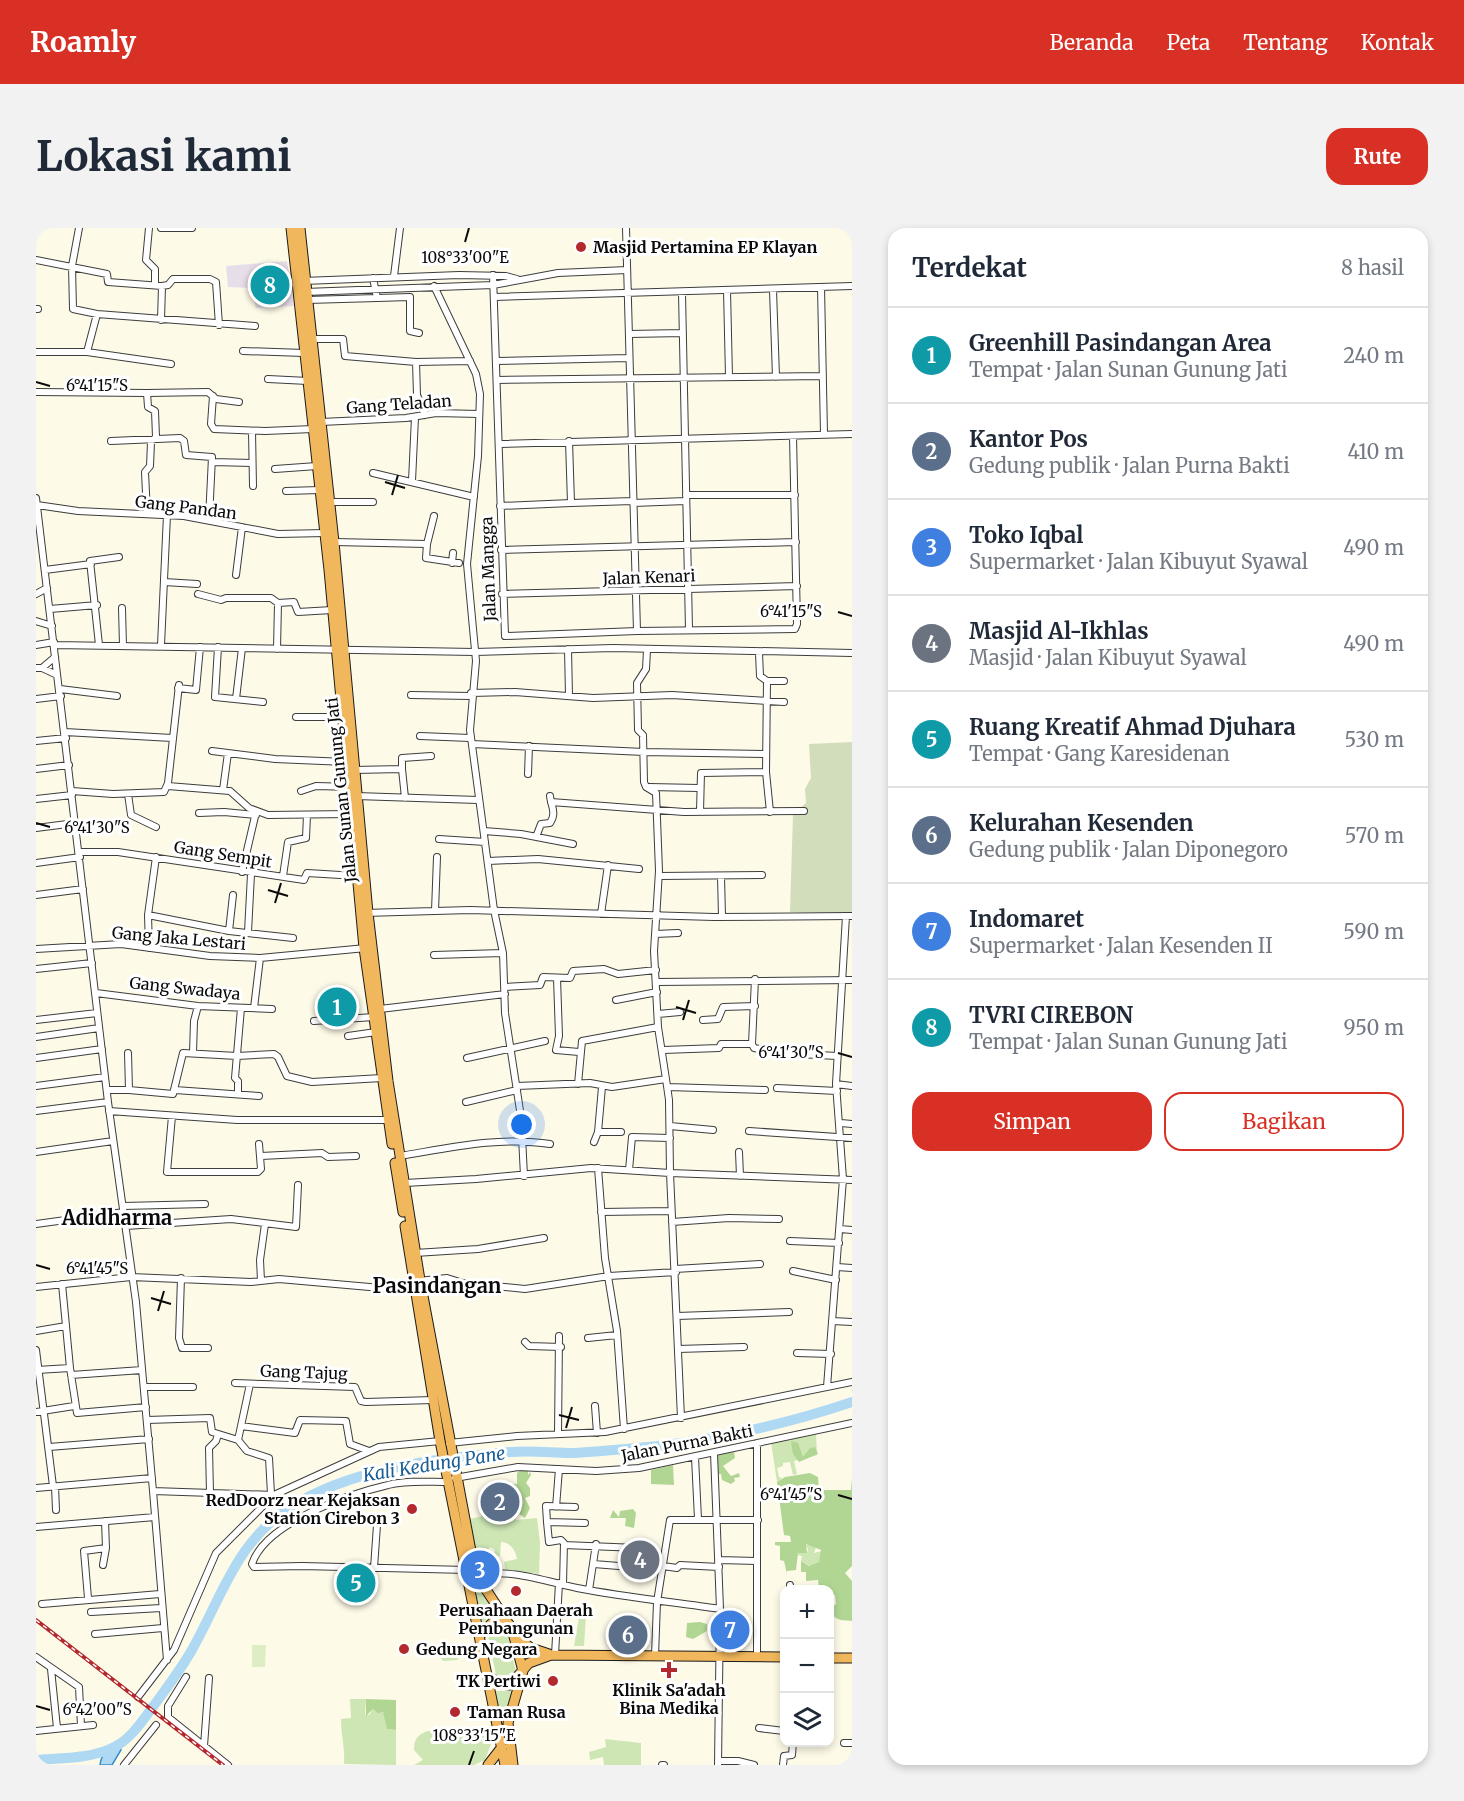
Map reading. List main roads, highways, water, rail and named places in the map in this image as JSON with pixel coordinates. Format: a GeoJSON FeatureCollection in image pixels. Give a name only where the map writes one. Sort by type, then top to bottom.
{"type":"FeatureCollection","features":[{"type":"Feature","properties":{"kind":"highway"},"geometry":{"type":"LineString","coordinates":[[291,228],[312,339],[317,466],[330,536]]}},
{"type":"Feature","properties":{"kind":"highway"},"geometry":{"type":"LineString","coordinates":[[300,228],[300,281]]}},
{"type":"Feature","properties":{"kind":"highway"},"geometry":{"type":"LineString","coordinates":[[303,295],[304,353],[329,502],[332,610],[339,649],[342,717],[353,790],[352,809],[358,844],[357,876],[365,913],[384,1080],[405,1183],[415,1253],[416,1284]]}},
{"type":"Feature","properties":{"kind":"highway","name":"Jalan Sunan Gunung Jati"},"geometry":{"type":"LineString","coordinates":[[333,583],[348,757],[354,770],[353,790]]}},
{"type":"Feature","properties":{"kind":"highway","name":"Jalan Sunan Gunung Jati"},"geometry":{"type":"LineString","coordinates":[[358,844],[365,913]]}},
{"type":"Feature","properties":{"kind":"highway"},"geometry":{"type":"LineString","coordinates":[[377,1013],[376,1032],[383,1062]]}},
{"type":"Feature","properties":{"kind":"highway"},"geometry":{"type":"LineString","coordinates":[[392,1120],[416,1284],[467,1570],[505,1765]]}},
{"type":"Feature","properties":{"kind":"highway"},"geometry":{"type":"LineString","coordinates":[[434,1383],[433,1400],[445,1444]]}},
{"type":"Feature","properties":{"kind":"highway"},"geometry":{"type":"LineString","coordinates":[[451,1478],[477,1576],[515,1635],[523,1671],[508,1722],[513,1765]]}},
{"type":"Feature","properties":{"kind":"highway"},"geometry":{"type":"LineString","coordinates":[[480,1635],[494,1621],[509,1624]]}},
{"type":"Feature","properties":{"kind":"highway"},"geometry":{"type":"LineString","coordinates":[[515,1635],[531,1648],[553,1655],[780,1657]]}},
{"type":"Feature","properties":{"kind":"highway"},"geometry":{"type":"LineString","coordinates":[[489,1677],[501,1684],[510,1684],[529,1663],[553,1655]]}},
{"type":"Feature","properties":{"kind":"highway"},"geometry":{"type":"LineString","coordinates":[[834,1658],[852,1658]]}},
{"type":"Feature","properties":{"kind":"highway"},"geometry":{"type":"LineString","coordinates":[[488,1765],[502,1747]]}},
{"type":"Feature","properties":{"kind":"water"},"geometry":{"type":"Polygon","coordinates":[[[119,1742],[121,1750],[112,1765],[100,1765],[106,1751],[119,1742]]]}},
{"type":"Feature","properties":{"kind":"waterway","name":"Kali Kedung Pane"},"geometry":{"type":"LineString","coordinates":[[36,1760],[97,1753],[116,1746],[127,1738],[184,1663],[243,1554],[271,1522],[313,1494],[368,1474],[425,1462],[511,1452],[581,1453],[689,1442],[773,1425],[852,1402]]}},
{"type":"Feature","properties":{"kind":"railway"},"geometry":{"type":"LineString","coordinates":[[36,1620],[223,1765]]}},
{"type":"Feature","properties":{"kind":"place","name":"Masjid Pertamina EP Klayan"},"geometry":{"type":"Point","coordinates":[581,247]}},
{"type":"Feature","properties":{"kind":"place","name":"TVRI CIREBON"},"geometry":{"type":"Point","coordinates":[270,285]}},
{"type":"Feature","properties":{"kind":"place","name":"Greenhill Pasindangan Area"},"geometry":{"type":"Point","coordinates":[337,1007]}},
{"type":"Feature","properties":{"kind":"place","name":"Kantor Pos"},"geometry":{"type":"Point","coordinates":[500,1502]}},
{"type":"Feature","properties":{"kind":"place","name":"RedDoorz near Kejaksan Station Cirebon 3"},"geometry":{"type":"Point","coordinates":[412,1509]}},
{"type":"Feature","properties":{"kind":"place","name":"Masjid Al-Ikhlas"},"geometry":{"type":"Point","coordinates":[640,1560]}},
{"type":"Feature","properties":{"kind":"place","name":"Toko Iqbal"},"geometry":{"type":"Point","coordinates":[480,1570]}},
{"type":"Feature","properties":{"kind":"place","name":"Ruang Kreatif Ahmad Djuhara"},"geometry":{"type":"Point","coordinates":[356,1583]}},
{"type":"Feature","properties":{"kind":"place","name":"Perusahaan Daerah Pembangunan"},"geometry":{"type":"Point","coordinates":[516,1591]}},
{"type":"Feature","properties":{"kind":"place","name":"Indomaret"},"geometry":{"type":"Point","coordinates":[730,1630]}},
{"type":"Feature","properties":{"kind":"place","name":"Kelurahan Kesenden"},"geometry":{"type":"Point","coordinates":[628,1635]}},
{"type":"Feature","properties":{"kind":"place","name":"Gedung Negara"},"geometry":{"type":"Point","coordinates":[404,1649]}},
{"type":"Feature","properties":{"kind":"place","name":"Klinik Sa'adah Bina Medika"},"geometry":{"type":"Point","coordinates":[669,1670]}},
{"type":"Feature","properties":{"kind":"place","name":"TK Pertiwi"},"geometry":{"type":"Point","coordinates":[553,1681]}},
{"type":"Feature","properties":{"kind":"place","name":"Taman Rusa"},"geometry":{"type":"Point","coordinates":[455,1712]}},
{"type":"Feature","properties":{"kind":"district","name":"Adidharma"},"geometry":{"type":"Point","coordinates":[117,1217]}},
{"type":"Feature","properties":{"kind":"district","name":"Pasindangan"},"geometry":{"type":"Point","coordinates":[437,1285]}}]}
